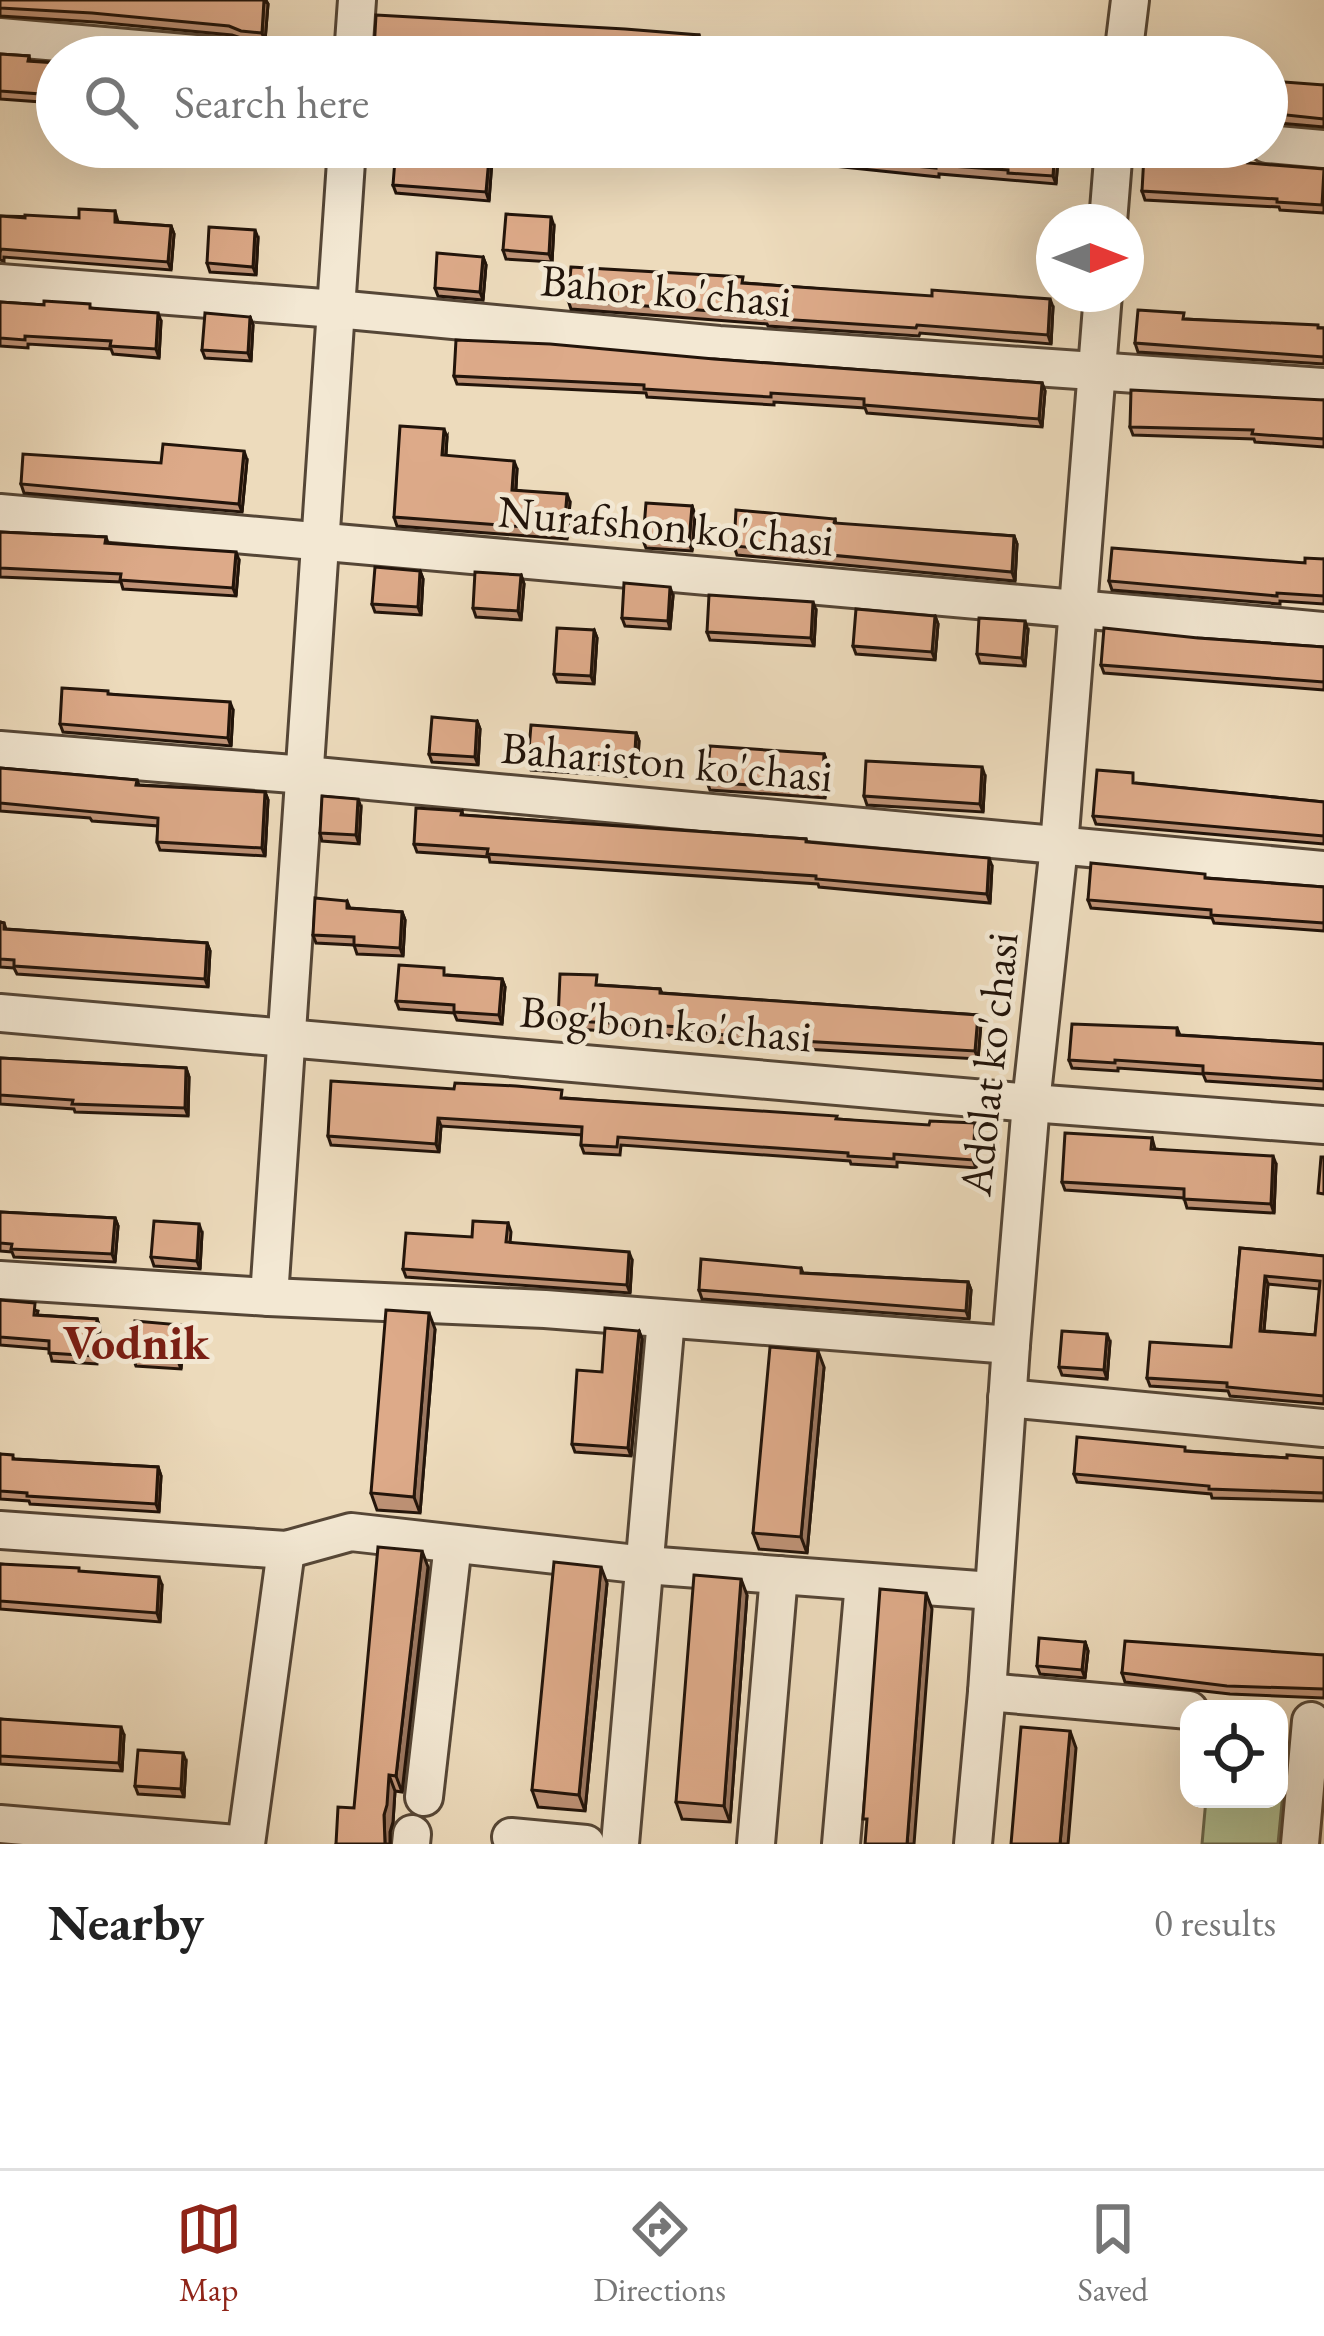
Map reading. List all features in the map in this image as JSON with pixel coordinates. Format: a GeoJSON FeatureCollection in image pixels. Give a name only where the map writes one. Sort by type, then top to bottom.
{"type":"FeatureCollection","features":[{"type":"Feature","properties":{"kind":"street"},"geometry":{"type":"LineString","coordinates":[[354,36],[357,0]]}},
{"type":"Feature","properties":{"kind":"street"},"geometry":{"type":"LineString","coordinates":[[1126,36],[1130,0]]}},
{"type":"Feature","properties":{"kind":"street"},"geometry":{"type":"LineString","coordinates":[[0,37],[36,40]]}},
{"type":"Feature","properties":{"kind":"street"},"geometry":{"type":"LineString","coordinates":[[1288,146],[1324,149]]}},
{"type":"Feature","properties":{"kind":"street"},"geometry":{"type":"LineString","coordinates":[[269,1297],[346,168]]}},
{"type":"Feature","properties":{"kind":"street"},"geometry":{"type":"LineString","coordinates":[[1109,204],[1112,168]]}},
{"type":"Feature","properties":{"kind":"street","name":"Bahor ko'chasi"},"geometry":{"type":"LineString","coordinates":[[0,283],[719,345],[1324,387]]}},
{"type":"Feature","properties":{"kind":"street","name":"Adolat ko'chasi"},"geometry":{"type":"LineString","coordinates":[[973,1844],[1031,1103],[1059,846],[1102,312]]}},
{"type":"Feature","properties":{"kind":"street","name":"Nurafshon ko'chasi"},"geometry":{"type":"LineString","coordinates":[[0,513],[1324,631]]}},
{"type":"Feature","properties":{"kind":"street","name":"Bahariston ko'chasi"},"geometry":{"type":"LineString","coordinates":[[0,750],[1324,870]]}},
{"type":"Feature","properties":{"kind":"street","name":"Bog'bon ko'chasi"},"geometry":{"type":"LineString","coordinates":[[0,1012],[1324,1125]]}},
{"type":"Feature","properties":{"kind":"street"},"geometry":{"type":"LineString","coordinates":[[0,1280],[545,1309],[1011,1345]]}},
{"type":"Feature","properties":{"kind":"street"},"geometry":{"type":"LineString","coordinates":[[620,1844],[666,1319]]}},
{"type":"Feature","properties":{"kind":"street"},"geometry":{"type":"LineString","coordinates":[[1007,1398],[1324,1428]]}},
{"type":"Feature","properties":{"kind":"street"},"geometry":{"type":"LineString","coordinates":[[0,1530],[286,1550],[351,1532],[645,1565],[992,1591]]}},
{"type":"Feature","properties":{"kind":"street"},"geometry":{"type":"LineString","coordinates":[[424,1797],[453,1544]]}},
{"type":"Feature","properties":{"kind":"street"},"geometry":{"type":"LineString","coordinates":[[246,1844],[286,1550]]}},
{"type":"Feature","properties":{"kind":"street"},"geometry":{"type":"LineString","coordinates":[[756,1844],[779,1575]]}},
{"type":"Feature","properties":{"kind":"street"},"geometry":{"type":"LineString","coordinates":[[841,1844],[864,1582]]}},
{"type":"Feature","properties":{"kind":"street"},"geometry":{"type":"LineString","coordinates":[[987,1692],[1180,1709]]}},
{"type":"Feature","properties":{"kind":"street"},"geometry":{"type":"LineString","coordinates":[[1300,1844],[1304,1721]]}},
{"type":"Feature","properties":{"kind":"street"},"geometry":{"type":"LineString","coordinates":[[0,1824],[236,1844]]}},
{"type":"Feature","properties":{"kind":"street"},"geometry":{"type":"LineString","coordinates":[[511,1837],[586,1844]]}},
{"type":"Feature","properties":{"kind":"green space"},"geometry":{"type":"Polygon","coordinates":[[[1205,1808],[1282,1808],[1278,1844],[1202,1844],[1205,1808]]]}},
{"type":"Feature","properties":{"kind":"building"},"geometry":{"type":"Polygon","coordinates":[[[0,0],[264,0],[262,33],[229,26],[0,8],[0,0]]]}},
{"type":"Feature","properties":{"kind":"building"},"geometry":{"type":"Polygon","coordinates":[[[376,15],[699,35],[699,36],[375,36],[376,15]]]}},
{"type":"Feature","properties":{"kind":"building"},"geometry":{"type":"Polygon","coordinates":[[[0,54],[29,56],[28,61],[36,62],[36,94],[0,91],[0,54]]]}},
{"type":"Feature","properties":{"kind":"building"},"geometry":{"type":"Polygon","coordinates":[[[1288,82],[1324,85],[1324,119],[1288,115],[1288,82]]]}},
{"type":"Feature","properties":{"kind":"building"},"geometry":{"type":"Polygon","coordinates":[[[394,168],[488,168],[486,192],[393,185],[394,168]]]}},
{"type":"Feature","properties":{"kind":"building"},"geometry":{"type":"Polygon","coordinates":[[[979,168],[1054,168],[1053,176],[979,168]]]}},
{"type":"Feature","properties":{"kind":"building"},"geometry":{"type":"Polygon","coordinates":[[[1143,168],[1324,169],[1322,205],[1142,191],[1143,168]]]}},
{"type":"Feature","properties":{"kind":"building"},"geometry":{"type":"Polygon","coordinates":[[[79,209],[115,211],[115,222],[171,226],[168,262],[0,252],[0,216],[79,218],[79,209]]]}},
{"type":"Feature","properties":{"kind":"building"},"geometry":{"type":"Polygon","coordinates":[[[506,214],[551,217],[549,254],[503,250],[506,214]]]}},
{"type":"Feature","properties":{"kind":"building"},"geometry":{"type":"Polygon","coordinates":[[[209,227],[255,230],[253,267],[207,263],[209,227]]]}},
{"type":"Feature","properties":{"kind":"building"},"geometry":{"type":"Polygon","coordinates":[[[437,253],[483,257],[480,292],[435,288],[437,253]]]}},
{"type":"Feature","properties":{"kind":"building"},"geometry":{"type":"Polygon","coordinates":[[[571,267],[743,277],[742,283],[932,296],[932,290],[1036,298],[1036,312],[1049,312],[1048,335],[765,318],[568,300],[571,267]]]}},
{"type":"Feature","properties":{"kind":"building"},"geometry":{"type":"Polygon","coordinates":[[[44,301],[158,313],[156,349],[110,346],[111,341],[0,338],[0,302],[44,305],[44,301]]]}},
{"type":"Feature","properties":{"kind":"building"},"geometry":{"type":"Polygon","coordinates":[[[1144,310],[1184,313],[1183,319],[1324,328],[1324,357],[1135,343],[1138,312],[1144,310]]]}},
{"type":"Feature","properties":{"kind":"building"},"geometry":{"type":"Polygon","coordinates":[[[205,313],[250,317],[248,353],[202,350],[205,313]]]}},
{"type":"Feature","properties":{"kind":"building"},"geometry":{"type":"Polygon","coordinates":[[[456,340],[1042,383],[1039,419],[864,405],[864,399],[454,376],[456,340]]]}},
{"type":"Feature","properties":{"kind":"building"},"geometry":{"type":"Polygon","coordinates":[[[1131,390],[1324,400],[1324,439],[1252,434],[1253,430],[1130,427],[1131,390]]]}},
{"type":"Feature","properties":{"kind":"building"},"geometry":{"type":"Polygon","coordinates":[[[400,426],[444,429],[442,455],[514,461],[512,490],[567,494],[564,530],[394,517],[400,426]]]}},
{"type":"Feature","properties":{"kind":"building"},"geometry":{"type":"Polygon","coordinates":[[[163,444],[244,451],[239,504],[21,484],[23,454],[161,463],[163,444]]]}},
{"type":"Feature","properties":{"kind":"building"},"geometry":{"type":"Polygon","coordinates":[[[646,503],[692,506],[689,542],[643,540],[646,503]]]}},
{"type":"Feature","properties":{"kind":"building"},"geometry":{"type":"Polygon","coordinates":[[[736,510],[835,519],[834,523],[1014,536],[1012,572],[734,546],[736,510]]]}},
{"type":"Feature","properties":{"kind":"building"},"geometry":{"type":"Polygon","coordinates":[[[0,532],[106,537],[105,543],[236,552],[233,588],[120,580],[121,574],[0,568],[0,532]]]}},
{"type":"Feature","properties":{"kind":"building"},"geometry":{"type":"Polygon","coordinates":[[[1112,548],[1305,563],[1305,558],[1324,559],[1324,596],[1109,581],[1112,548]]]}},
{"type":"Feature","properties":{"kind":"building"},"geometry":{"type":"Polygon","coordinates":[[[375,567],[420,571],[418,607],[372,604],[375,567]]]}},
{"type":"Feature","properties":{"kind":"building"},"geometry":{"type":"Polygon","coordinates":[[[475,572],[521,575],[518,611],[473,608],[475,572]]]}},
{"type":"Feature","properties":{"kind":"building"},"geometry":{"type":"Polygon","coordinates":[[[624,583],[670,587],[668,621],[622,618],[624,583]]]}},
{"type":"Feature","properties":{"kind":"building"},"geometry":{"type":"Polygon","coordinates":[[[709,595],[813,602],[811,638],[707,632],[709,595]]]}},
{"type":"Feature","properties":{"kind":"building"},"geometry":{"type":"Polygon","coordinates":[[[856,609],[935,616],[932,652],[853,646],[856,609]]]}},
{"type":"Feature","properties":{"kind":"building"},"geometry":{"type":"Polygon","coordinates":[[[979,618],[1025,621],[1022,658],[977,654],[979,618]]]}},
{"type":"Feature","properties":{"kind":"building"},"geometry":{"type":"Polygon","coordinates":[[[557,628],[594,630],[591,676],[554,674],[557,628]]]}},
{"type":"Feature","properties":{"kind":"building"},"geometry":{"type":"Polygon","coordinates":[[[1104,628],[1324,647],[1324,682],[1101,665],[1104,628]]]}},
{"type":"Feature","properties":{"kind":"building"},"geometry":{"type":"Polygon","coordinates":[[[62,688],[230,702],[228,738],[60,724],[62,688]]]}},
{"type":"Feature","properties":{"kind":"building"},"geometry":{"type":"Polygon","coordinates":[[[432,717],[477,721],[475,757],[429,754],[432,717]]]}},
{"type":"Feature","properties":{"kind":"building"},"geometry":{"type":"Polygon","coordinates":[[[531,725],[636,733],[634,769],[528,762],[531,725]]]}},
{"type":"Feature","properties":{"kind":"building"},"geometry":{"type":"Polygon","coordinates":[[[710,746],[824,754],[822,790],[707,782],[710,746]]]}},
{"type":"Feature","properties":{"kind":"building"},"geometry":{"type":"Polygon","coordinates":[[[866,761],[982,767],[980,804],[864,796],[866,761]]]}},
{"type":"Feature","properties":{"kind":"building"},"geometry":{"type":"Polygon","coordinates":[[[0,768],[137,780],[136,785],[265,792],[262,848],[157,842],[158,818],[0,803],[0,768]]]}},
{"type":"Feature","properties":{"kind":"building"},"geometry":{"type":"Polygon","coordinates":[[[1097,770],[1133,773],[1133,783],[1324,802],[1324,836],[1093,816],[1097,770]]]}},
{"type":"Feature","properties":{"kind":"building"},"geometry":{"type":"Polygon","coordinates":[[[322,796],[358,799],[356,835],[320,833],[322,796]]]}},
{"type":"Feature","properties":{"kind":"building"},"geometry":{"type":"Polygon","coordinates":[[[416,808],[989,858],[987,894],[816,876],[487,854],[488,849],[414,844],[416,808]]]}},
{"type":"Feature","properties":{"kind":"building"},"geometry":{"type":"Polygon","coordinates":[[[1091,863],[1324,887],[1324,923],[1088,900],[1091,863]]]}},
{"type":"Feature","properties":{"kind":"building"},"geometry":{"type":"Polygon","coordinates":[[[315,898],[347,901],[347,908],[402,912],[400,948],[354,945],[354,937],[313,935],[315,898]]]}},
{"type":"Feature","properties":{"kind":"building"},"geometry":{"type":"Polygon","coordinates":[[[0,922],[4,929],[207,943],[205,979],[14,966],[14,960],[0,959],[0,922]]]}},
{"type":"Feature","properties":{"kind":"building"},"geometry":{"type":"Polygon","coordinates":[[[399,965],[444,968],[444,975],[502,979],[499,1015],[454,1012],[454,1005],[396,1001],[399,965]]]}},
{"type":"Feature","properties":{"kind":"building"},"geometry":{"type":"Polygon","coordinates":[[[560,974],[597,975],[596,985],[660,989],[660,993],[978,1015],[975,1051],[558,1020],[560,974]]]}},
{"type":"Feature","properties":{"kind":"building"},"geometry":{"type":"Polygon","coordinates":[[[1072,1024],[1177,1028],[1177,1035],[1324,1044],[1324,1081],[1203,1073],[1203,1066],[1069,1060],[1072,1024]]]}},
{"type":"Feature","properties":{"kind":"building"},"geometry":{"type":"Polygon","coordinates":[[[0,1058],[186,1068],[185,1108],[72,1104],[73,1100],[0,1095],[0,1058]]]}},
{"type":"Feature","properties":{"kind":"building"},"geometry":{"type":"Polygon","coordinates":[[[331,1081],[454,1089],[455,1083],[516,1086],[562,1090],[561,1098],[929,1125],[930,1121],[975,1123],[973,1160],[894,1154],[894,1159],[618,1137],[617,1147],[581,1145],[582,1127],[438,1118],[436,1144],[328,1136],[331,1081]]]}},
{"type":"Feature","properties":{"kind":"building"},"geometry":{"type":"Polygon","coordinates":[[[1065,1133],[1152,1138],[1151,1149],[1273,1156],[1271,1204],[1184,1199],[1184,1189],[1062,1182],[1065,1133]]]}},
{"type":"Feature","properties":{"kind":"building"},"geometry":{"type":"Polygon","coordinates":[[[1324,1157],[1324,1194],[1318,1193],[1324,1157]]]}},
{"type":"Feature","properties":{"kind":"building"},"geometry":{"type":"Polygon","coordinates":[[[0,1212],[115,1218],[112,1254],[11,1249],[12,1244],[0,1243],[0,1212]]]}},
{"type":"Feature","properties":{"kind":"building"},"geometry":{"type":"Polygon","coordinates":[[[154,1221],[199,1224],[197,1261],[151,1257],[154,1221]]]}},
{"type":"Feature","properties":{"kind":"building"},"geometry":{"type":"Polygon","coordinates":[[[473,1221],[508,1223],[506,1242],[629,1252],[627,1285],[403,1269],[406,1233],[472,1237],[473,1221]]]}},
{"type":"Feature","properties":{"kind":"building"},"geometry":{"type":"Polygon","coordinates":[[[1240,1248],[1324,1256],[1324,1396],[1147,1378],[1150,1342],[1231,1347],[1240,1248]],[[1265,1276],[1260,1331],[1315,1335],[1320,1281],[1265,1276]]]}},
{"type":"Feature","properties":{"kind":"building"},"geometry":{"type":"Polygon","coordinates":[[[701,1259],[801,1268],[801,1273],[968,1282],[966,1311],[699,1290],[701,1259]]]}},
{"type":"Feature","properties":{"kind":"building"},"geometry":{"type":"Polygon","coordinates":[[[0,1300],[35,1303],[34,1315],[97,1319],[94,1356],[49,1353],[49,1341],[0,1337],[0,1300]]]}},
{"type":"Feature","properties":{"kind":"building"},"geometry":{"type":"Polygon","coordinates":[[[386,1310],[429,1313],[414,1497],[371,1493],[386,1310]]]}},
{"type":"Feature","properties":{"kind":"building"},"geometry":{"type":"Polygon","coordinates":[[[135,1321],[181,1325],[178,1361],[133,1358],[135,1321]]]}},
{"type":"Feature","properties":{"kind":"building"},"geometry":{"type":"Polygon","coordinates":[[[605,1328],[639,1331],[628,1448],[572,1444],[577,1370],[602,1372],[605,1328]]]}},
{"type":"Feature","properties":{"kind":"building"},"geometry":{"type":"Polygon","coordinates":[[[1062,1331],[1107,1334],[1104,1370],[1059,1367],[1062,1331]]]}},
{"type":"Feature","properties":{"kind":"building"},"geometry":{"type":"Polygon","coordinates":[[[770,1347],[818,1351],[801,1537],[753,1533],[770,1347]]]}},
{"type":"Feature","properties":{"kind":"building"},"geometry":{"type":"Polygon","coordinates":[[[1077,1437],[1185,1447],[1185,1451],[1324,1458],[1324,1493],[1209,1489],[1074,1474],[1077,1437]]]}},
{"type":"Feature","properties":{"kind":"building"},"geometry":{"type":"Polygon","coordinates":[[[0,1454],[13,1455],[13,1459],[158,1467],[156,1504],[0,1491],[0,1454]]]}},
{"type":"Feature","properties":{"kind":"building"},"geometry":{"type":"Polygon","coordinates":[[[378,1547],[422,1551],[396,1776],[389,1775],[385,1844],[336,1844],[338,1807],[354,1808],[378,1547]]]}},
{"type":"Feature","properties":{"kind":"building"},"geometry":{"type":"Polygon","coordinates":[[[554,1562],[601,1567],[579,1795],[532,1790],[554,1562]]]}},
{"type":"Feature","properties":{"kind":"building"},"geometry":{"type":"Polygon","coordinates":[[[0,1564],[159,1577],[157,1613],[0,1601],[0,1564]]]}},
{"type":"Feature","properties":{"kind":"building"},"geometry":{"type":"Polygon","coordinates":[[[694,1575],[741,1579],[724,1806],[676,1802],[694,1575]]]}},
{"type":"Feature","properties":{"kind":"building"},"geometry":{"type":"Polygon","coordinates":[[[880,1589],[926,1593],[907,1844],[865,1844],[880,1589]]]}},
{"type":"Feature","properties":{"kind":"building"},"geometry":{"type":"Polygon","coordinates":[[[1039,1638],[1085,1642],[1082,1670],[1037,1666],[1039,1638]]]}},
{"type":"Feature","properties":{"kind":"building"},"geometry":{"type":"Polygon","coordinates":[[[1125,1641],[1324,1655],[1324,1689],[1227,1686],[1122,1673],[1125,1641]]]}},
{"type":"Feature","properties":{"kind":"building"},"geometry":{"type":"Polygon","coordinates":[[[0,1719],[121,1727],[119,1763],[0,1756],[0,1719]]]}},
{"type":"Feature","properties":{"kind":"building"},"geometry":{"type":"Polygon","coordinates":[[[1021,1727],[1070,1731],[1060,1844],[1011,1844],[1021,1727]]]}},
{"type":"Feature","properties":{"kind":"building"},"geometry":{"type":"Polygon","coordinates":[[[138,1750],[183,1753],[181,1789],[135,1786],[138,1750]]]}},
{"type":"Feature","properties":{"kind":"district","name":"Vodnik"},"geometry":{"type":"Point","coordinates":[136,1342]}}]}
